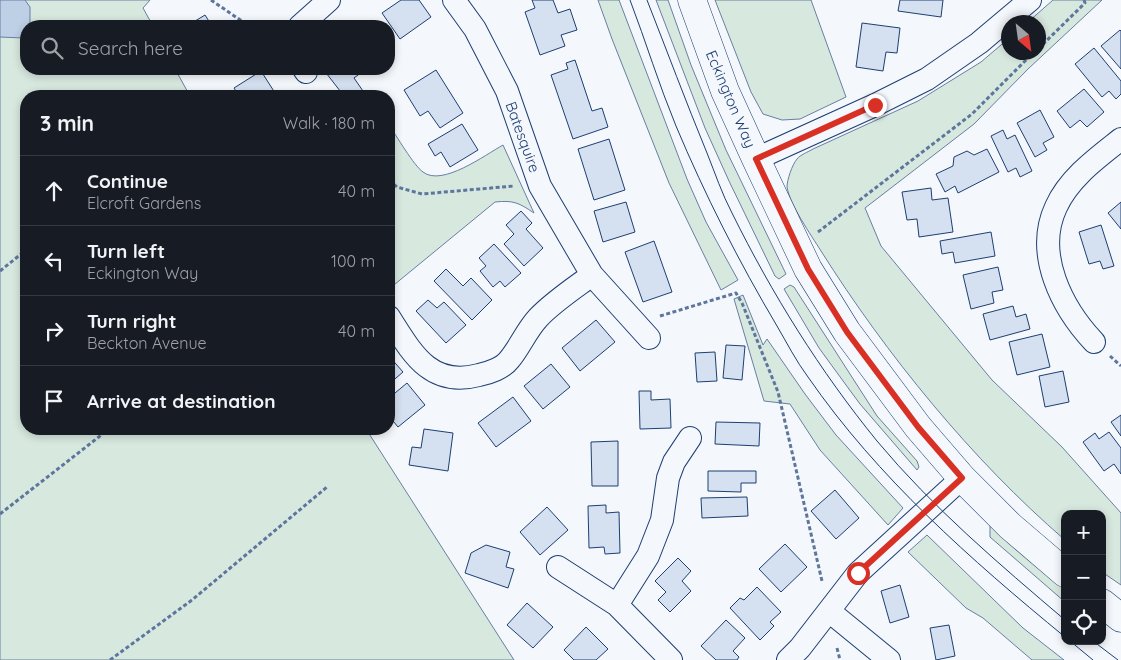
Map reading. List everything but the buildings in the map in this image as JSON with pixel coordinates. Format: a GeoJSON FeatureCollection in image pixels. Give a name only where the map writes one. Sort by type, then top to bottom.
{"type":"FeatureCollection","features":[{"type":"Feature","properties":{"kind":"main road","name":"Eckington Way"},"geometry":{"type":"LineString","coordinates":[[692,0],[725,91],[797,247],[847,332],[918,427],[962,478],[1010,526],[1061,570]]}},
{"type":"Feature","properties":{"kind":"main road"},"geometry":{"type":"LineString","coordinates":[[1106,606],[1121,618]]}},
{"type":"Feature","properties":{"kind":"street"},"geometry":{"type":"LineString","coordinates":[[307,20],[330,0]]}},
{"type":"Feature","properties":{"kind":"street","name":"Batesquire"},"geometry":{"type":"LineString","coordinates":[[454,0],[475,29],[507,91],[540,186],[592,275],[649,338]]}},
{"type":"Feature","properties":{"kind":"street"},"geometry":{"type":"LineString","coordinates":[[756,159],[875,105],[927,79],[979,43],[1030,0]]}},
{"type":"Feature","properties":{"kind":"street"},"geometry":{"type":"LineString","coordinates":[[1094,342],[1078,325],[1063,297],[1051,270],[1047,250],[1055,208],[1068,187],[1093,161],[1121,139]]}},
{"type":"Feature","properties":{"kind":"street"},"geometry":{"type":"LineString","coordinates":[[395,326],[406,343],[429,370],[458,379],[489,373],[509,361],[538,318],[592,275]]}},
{"type":"Feature","properties":{"kind":"street"},"geometry":{"type":"LineString","coordinates":[[617,604],[648,556],[662,520],[668,478],[674,462],[690,438]]}},
{"type":"Feature","properties":{"kind":"street"},"geometry":{"type":"LineString","coordinates":[[788,660],[800,648],[858,573],[962,478]]}},
{"type":"Feature","properties":{"kind":"street"},"geometry":{"type":"LineString","coordinates":[[558,566],[617,604],[672,660]]}},
{"type":"Feature","properties":{"kind":"street"},"geometry":{"type":"LineString","coordinates":[[829,611],[889,660]]}},
{"type":"Feature","properties":{"kind":"path"},"geometry":{"type":"LineString","coordinates":[[210,0],[240,20]]}},
{"type":"Feature","properties":{"kind":"path"},"geometry":{"type":"LineString","coordinates":[[1046,40],[1085,2],[1084,0]]}},
{"type":"Feature","properties":{"kind":"path"},"geometry":{"type":"LineString","coordinates":[[797,247],[972,114],[1026,60]]}},
{"type":"Feature","properties":{"kind":"path"},"geometry":{"type":"LineString","coordinates":[[395,185],[422,194],[499,186],[540,186]]}},
{"type":"Feature","properties":{"kind":"path"},"geometry":{"type":"LineString","coordinates":[[0,271],[20,255]]}},
{"type":"Feature","properties":{"kind":"path"},"geometry":{"type":"LineString","coordinates":[[631,317],[657,317],[736,293],[778,392],[840,660]]}},
{"type":"Feature","properties":{"kind":"path"},"geometry":{"type":"LineString","coordinates":[[0,514],[101,435]]}},
{"type":"Feature","properties":{"kind":"path"},"geometry":{"type":"LineString","coordinates":[[110,660],[192,600],[327,487]]}},
{"type":"Feature","properties":{"kind":"shaded area"},"geometry":{"type":"Polygon","coordinates":[[[0,0],[150,0],[143,8],[150,20],[20,20],[20,75],[178,75],[187,90],[20,90],[20,435],[370,435],[514,660],[0,660],[0,0]]]}},
{"type":"Feature","properties":{"kind":"shaded area"},"geometry":{"type":"Polygon","coordinates":[[[598,0],[619,0],[687,179],[706,222],[738,280],[721,290],[669,183],[598,0]]]}},
{"type":"Feature","properties":{"kind":"shaded area"},"geometry":{"type":"Polygon","coordinates":[[[656,0],[668,0],[691,65],[726,150],[786,274],[779,279],[775,276],[705,128],[656,0]]]}},
{"type":"Feature","properties":{"kind":"shaded area"},"geometry":{"type":"Polygon","coordinates":[[[715,0],[811,0],[846,97],[800,119],[782,120],[763,114],[751,92],[715,0]]]}},
{"type":"Feature","properties":{"kind":"shaded area"},"geometry":{"type":"Polygon","coordinates":[[[1053,0],[1102,0],[1046,52],[1046,15],[1036,15],[1053,0]]]}},
{"type":"Feature","properties":{"kind":"shaded area"},"geometry":{"type":"Polygon","coordinates":[[[1001,45],[1001,60],[1038,60],[974,124],[865,208],[881,246],[992,380],[1062,447],[1121,513],[1121,585],[1106,575],[1106,510],[1061,510],[1061,536],[997,476],[932,404],[873,328],[846,290],[796,211],[787,187],[792,169],[800,156],[918,101],[981,62],[1001,45]]]}},
{"type":"Feature","properties":{"kind":"shaded area"},"geometry":{"type":"Polygon","coordinates":[[[395,134],[419,169],[431,176],[452,173],[503,145],[534,213],[516,203],[507,201],[495,202],[395,284],[395,134]]]}},
{"type":"Feature","properties":{"kind":"shaded area"},"geometry":{"type":"Polygon","coordinates":[[[790,285],[794,287],[877,416],[917,461],[919,467],[917,470],[860,404],[819,348],[784,289],[790,285]]]}},
{"type":"Feature","properties":{"kind":"shaded area"},"geometry":{"type":"Polygon","coordinates":[[[743,295],[763,345],[767,339],[836,435],[903,508],[888,525],[820,450],[790,404],[764,401],[734,299],[743,295]]]}},
{"type":"Feature","properties":{"kind":"shaded area"},"geometry":{"type":"Polygon","coordinates":[[[990,525],[1061,584],[1061,599],[990,537],[990,525]]]}},
{"type":"Feature","properties":{"kind":"shaded area"},"geometry":{"type":"Polygon","coordinates":[[[927,535],[1023,628],[1064,660],[1032,660],[983,618],[966,608],[908,552],[927,535]]]}},
{"type":"Feature","properties":{"kind":"water"},"geometry":{"type":"Polygon","coordinates":[[[0,0],[25,0],[30,7],[30,20],[20,20],[20,38],[0,37],[0,0]]]}},
{"type":"Feature","properties":{"kind":"tram line"},"geometry":{"type":"LineString","coordinates":[[630,0],[670,111],[687,152],[723,228],[749,277],[804,371],[835,414],[864,449],[927,516],[995,578],[1061,634]]}},
{"type":"Feature","properties":{"kind":"tram line"},"geometry":{"type":"LineString","coordinates":[[647,0],[728,206],[780,302],[798,331],[856,414],[877,441],[920,489],[991,556],[1061,617]]}},
{"type":"Feature","properties":{"kind":"tram line"},"geometry":{"type":"LineString","coordinates":[[1075,645],[1093,660]]}},
{"type":"Feature","properties":{"kind":"tram line"},"geometry":{"type":"LineString","coordinates":[[1098,645],[1118,660]]}},
{"type":"Feature","properties":{"kind":"route"},"geometry":{"type":"LineString","coordinates":[[858,573],[962,478],[918,427],[847,332],[808,269],[756,159],[875,105]]}}]}
